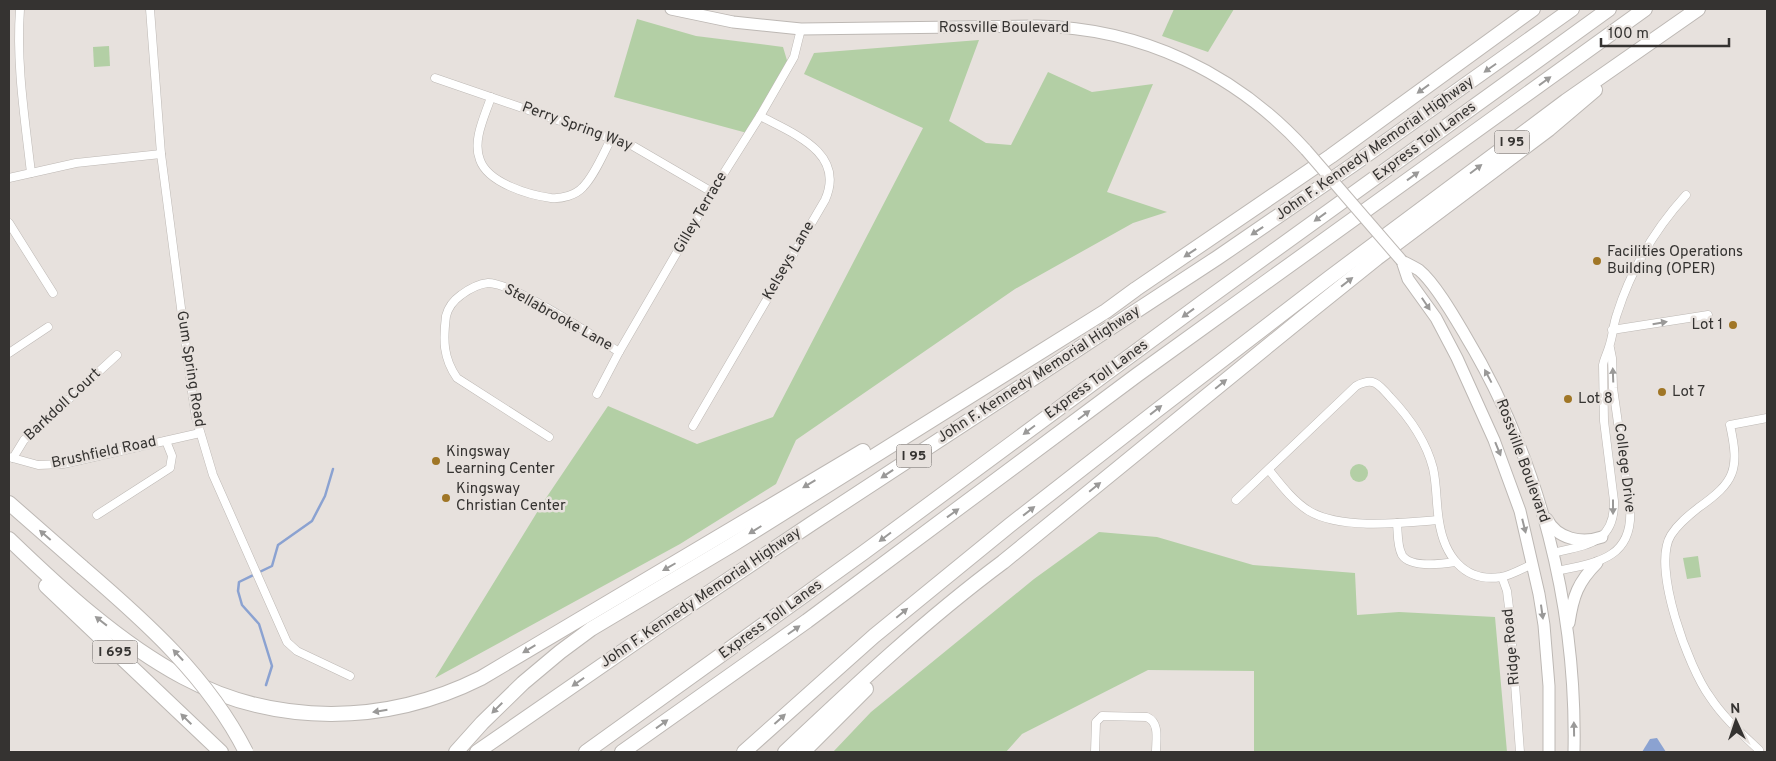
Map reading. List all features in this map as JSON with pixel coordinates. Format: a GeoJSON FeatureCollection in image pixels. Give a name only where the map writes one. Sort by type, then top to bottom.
{"type":"FeatureCollection","features":[{"type":"Feature","properties":{"kind":"highway"},"geometry":{"type":"LineString","coordinates":[[456,752],[482,722],[522,683],[560,652],[602,622],[724,550],[1123,300],[1136,289],[1331,156],[1533,9]]}},
{"type":"Feature","properties":{"kind":"highway","name":"John F. Kennedy Memorial Highway"},"geometry":{"type":"LineString","coordinates":[[477,752],[654,629],[811,524],[1217,258],[1338,175],[1572,9]]}},
{"type":"Feature","properties":{"kind":"highway","name":"Express Toll Lanes"},"geometry":{"type":"LineString","coordinates":[[586,752],[827,579],[1172,324],[1609,9]]}},
{"type":"Feature","properties":{"kind":"highway","name":"Express Toll Lanes"},"geometry":{"type":"LineString","coordinates":[[622,752],[806,621],[1137,375],[1645,9]]}},
{"type":"Feature","properties":{"kind":"highway","name":"I 95"},"geometry":{"type":"LineString","coordinates":[[744,752],[874,636],[1121,438],[1352,261],[1566,101],[1698,9]]}},
{"type":"Feature","properties":{"kind":"highway"},"geometry":{"type":"LineString","coordinates":[[785,752],[906,640],[970,586],[1003,562],[1337,290],[1567,114],[1630,58]]}},
{"type":"Feature","properties":{"kind":"highway"},"geometry":{"type":"LineString","coordinates":[[9,539],[81,605],[127,640],[177,674],[224,696],[261,707],[306,714],[337,715],[365,713],[406,706],[446,694],[493,671],[978,384],[1104,306],[1136,289]]}},
{"type":"Feature","properties":{"kind":"highway"},"geometry":{"type":"LineString","coordinates":[[9,502],[147,625],[186,664],[219,707],[246,752]]}},
{"type":"Feature","properties":{"kind":"highway","name":"I 695"},"geometry":{"type":"LineString","coordinates":[[9,550],[221,752]]}},
{"type":"Feature","properties":{"kind":"highway"},"geometry":{"type":"LineString","coordinates":[[803,752],[868,686],[1003,562]]}},
{"type":"Feature","properties":{"kind":"main road","name":"Rossville Boulevard"},"geometry":{"type":"LineString","coordinates":[[671,9],[733,22],[801,29],[1045,26],[1085,30],[1118,37],[1172,54],[1221,78],[1260,106],[1306,150],[1402,261],[1419,270],[1452,314],[1474,350],[1505,410],[1541,506],[1556,571],[1567,635],[1573,706],[1574,752]]}},
{"type":"Feature","properties":{"kind":"main road","name":"Rossville Boulevard"},"geometry":{"type":"LineString","coordinates":[[1402,261],[1408,279],[1446,336],[1488,425],[1515,495],[1540,594],[1548,660],[1549,752]]}},
{"type":"Feature","properties":{"kind":"main road"},"geometry":{"type":"LineString","coordinates":[[1541,506],[1553,527],[1563,535],[1584,540],[1602,537]]}},
{"type":"Feature","properties":{"kind":"main road"},"geometry":{"type":"LineString","coordinates":[[1533,564],[1552,553]]}},
{"type":"Feature","properties":{"kind":"main road"},"geometry":{"type":"LineString","coordinates":[[1567,635],[1576,590],[1597,563]]}},
{"type":"Feature","properties":{"kind":"main road"},"geometry":{"type":"LineString","coordinates":[[1533,564],[1556,571]]}},
{"type":"Feature","properties":{"kind":"street"},"geometry":{"type":"LineString","coordinates":[[20,9],[19,61],[31,173]]}},
{"type":"Feature","properties":{"kind":"street","name":"Gum Spring Road"},"geometry":{"type":"LineString","coordinates":[[150,9],[162,154],[191,386],[200,433],[218,489],[287,642],[297,651],[350,676]]}},
{"type":"Feature","properties":{"kind":"street","name":"Gilley Terrace"},"geometry":{"type":"LineString","coordinates":[[597,394],[619,352],[712,192],[760,116],[794,57],[801,29]]}},
{"type":"Feature","properties":{"kind":"street","name":"Perry Spring Way"},"geometry":{"type":"LineString","coordinates":[[435,78],[612,137],[633,146],[712,192]]}},
{"type":"Feature","properties":{"kind":"street"},"geometry":{"type":"LineString","coordinates":[[491,97],[478,139],[477,149],[480,160],[489,175],[499,182],[528,192],[552,198],[574,194],[590,178],[612,137]]}},
{"type":"Feature","properties":{"kind":"street","name":"Kelseys Lane"},"geometry":{"type":"LineString","coordinates":[[693,426],[830,188],[830,174],[826,161],[818,150],[760,116]]}},
{"type":"Feature","properties":{"kind":"street"},"geometry":{"type":"LineString","coordinates":[[9,178],[76,163],[162,154]]}},
{"type":"Feature","properties":{"kind":"street","name":"College Drive"},"geometry":{"type":"LineString","coordinates":[[1602,537],[1608,529],[1614,512],[1604,421],[1603,365],[1612,330],[1625,292],[1636,268],[1654,237],[1686,195]]}},
{"type":"Feature","properties":{"kind":"street"},"geometry":{"type":"LineString","coordinates":[[9,223],[53,292]]}},
{"type":"Feature","properties":{"kind":"street","name":"Stellabrooke Lane"},"geometry":{"type":"LineString","coordinates":[[549,437],[457,378],[445,356],[447,312],[455,299],[476,286],[488,283],[502,285],[543,306],[619,352]]}},
{"type":"Feature","properties":{"kind":"street"},"geometry":{"type":"LineString","coordinates":[[1612,330],[1708,316]]}},
{"type":"Feature","properties":{"kind":"street"},"geometry":{"type":"LineString","coordinates":[[9,353],[48,327]]}},
{"type":"Feature","properties":{"kind":"street","name":"College Drive"},"geometry":{"type":"LineString","coordinates":[[1556,571],[1597,563],[1618,549],[1628,533],[1631,515],[1613,388],[1612,358],[1609,347]]}},
{"type":"Feature","properties":{"kind":"street","name":"Barkdoll Court"},"geometry":{"type":"LineString","coordinates":[[11,458],[24,440],[117,355]]}},
{"type":"Feature","properties":{"kind":"street"},"geometry":{"type":"LineString","coordinates":[[1236,500],[1356,386],[1372,382],[1378,384],[1401,409],[1412,424],[1426,450],[1433,468],[1438,520],[1445,546],[1455,562],[1476,575],[1502,577],[1533,564]]}},
{"type":"Feature","properties":{"kind":"street"},"geometry":{"type":"LineString","coordinates":[[1759,750],[1725,718],[1708,696],[1694,670],[1673,611],[1666,563],[1666,548],[1670,537],[1678,526],[1690,514],[1727,485],[1733,471],[1735,456],[1730,425],[1767,418]]}},
{"type":"Feature","properties":{"kind":"street","name":"Brushfield Road"},"geometry":{"type":"LineString","coordinates":[[11,458],[38,465],[63,464],[200,433]]}},
{"type":"Feature","properties":{"kind":"street"},"geometry":{"type":"LineString","coordinates":[[97,515],[170,468],[172,456],[166,440]]}},
{"type":"Feature","properties":{"kind":"street"},"geometry":{"type":"LineString","coordinates":[[1268,470],[1293,499],[1311,512],[1327,519],[1341,522],[1397,523],[1438,520]]}},
{"type":"Feature","properties":{"kind":"street"},"geometry":{"type":"LineString","coordinates":[[1397,523],[1399,548],[1404,558],[1422,564],[1455,562]]}},
{"type":"Feature","properties":{"kind":"street"},"geometry":{"type":"LineString","coordinates":[[1552,553],[1586,545],[1602,537]]}},
{"type":"Feature","properties":{"kind":"street","name":"Ridge Road"},"geometry":{"type":"LineString","coordinates":[[1502,577],[1507,591],[1510,616],[1520,752]]}},
{"type":"Feature","properties":{"kind":"street"},"geometry":{"type":"LineString","coordinates":[[1095,752],[1096,722],[1102,716],[1147,717],[1154,720],[1156,724],[1156,752]]}},
{"type":"Feature","properties":{"kind":"green space"},"geometry":{"type":"Polygon","coordinates":[[[1174,9],[1234,9],[1208,52],[1162,36],[1174,9]]]}},
{"type":"Feature","properties":{"kind":"green space"},"geometry":{"type":"Polygon","coordinates":[[[637,19],[696,36],[783,47],[789,67],[747,133],[614,97],[637,19]]]}},
{"type":"Feature","properties":{"kind":"green space"},"geometry":{"type":"Polygon","coordinates":[[[979,40],[949,121],[986,143],[1011,145],[1048,72],[1092,92],[1153,84],[1107,192],[1167,212],[1133,223],[1015,289],[796,440],[776,484],[680,544],[435,678],[544,501],[608,406],[697,444],[773,417],[923,128],[804,74],[814,53],[979,40]]]}},
{"type":"Feature","properties":{"kind":"green space"},"geometry":{"type":"Polygon","coordinates":[[[109,46],[110,66],[94,67],[93,47],[109,46]]]}},
{"type":"Feature","properties":{"kind":"green space"},"geometry":{"type":"Polygon","coordinates":[[[1359,464],[1367,469],[1368,473],[1363,481],[1359,482],[1351,477],[1350,473],[1355,465],[1359,464]]]}},
{"type":"Feature","properties":{"kind":"green space"},"geometry":{"type":"Polygon","coordinates":[[[1099,532],[1157,537],[1253,565],[1355,573],[1357,615],[1399,612],[1495,617],[1507,752],[1254,752],[1254,671],[1148,670],[1022,734],[1006,752],[833,752],[871,712],[1034,579],[1099,532]]]}},
{"type":"Feature","properties":{"kind":"green space"},"geometry":{"type":"Polygon","coordinates":[[[1698,556],[1701,577],[1687,579],[1683,558],[1698,556]]]}},
{"type":"Feature","properties":{"kind":"water"},"geometry":{"type":"Polygon","coordinates":[[[1657,738],[1666,752],[1642,752],[1650,739],[1657,738]]]}},
{"type":"Feature","properties":{"kind":"waterway"},"geometry":{"type":"LineString","coordinates":[[266,685],[272,666],[259,624],[242,605],[238,591],[239,582],[272,566],[278,545],[312,521],[325,496],[333,469]]}},
{"type":"Feature","properties":{"kind":"place","name":"Facilities Operations Building (OPER)"},"geometry":{"type":"Point","coordinates":[1597,261]}},
{"type":"Feature","properties":{"kind":"place","name":"Lot 1"},"geometry":{"type":"Point","coordinates":[1733,325]}},
{"type":"Feature","properties":{"kind":"place","name":"Lot 7"},"geometry":{"type":"Point","coordinates":[1662,392]}},
{"type":"Feature","properties":{"kind":"place","name":"Lot 8"},"geometry":{"type":"Point","coordinates":[1568,399]}},
{"type":"Feature","properties":{"kind":"place","name":"Kingsway Learning Center"},"geometry":{"type":"Point","coordinates":[436,461]}},
{"type":"Feature","properties":{"kind":"place","name":"Kingsway Christian Center"},"geometry":{"type":"Point","coordinates":[446,498]}}]}
